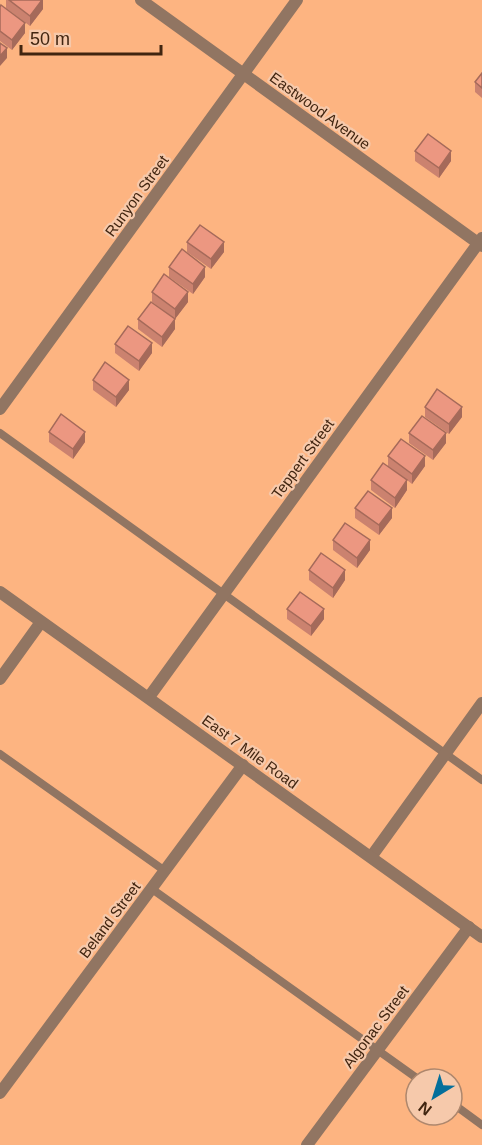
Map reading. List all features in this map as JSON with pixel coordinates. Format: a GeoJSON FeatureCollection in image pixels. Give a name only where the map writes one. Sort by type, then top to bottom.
{"type":"FeatureCollection","features":[{"type":"Feature","properties":{"kind":"street","name":"Eastwood Avenue"},"geometry":{"type":"LineString","coordinates":[[141,0],[481,242]]}},
{"type":"Feature","properties":{"kind":"street","name":"Runyon Street"},"geometry":{"type":"LineString","coordinates":[[0,409],[297,0]]}},
{"type":"Feature","properties":{"kind":"street","name":"Teppert Street"},"geometry":{"type":"LineString","coordinates":[[149,698],[481,242]]}},
{"type":"Feature","properties":{"kind":"street","name":"East 7 Mile Road"},"geometry":{"type":"LineString","coordinates":[[0,592],[482,937]]}},
{"type":"Feature","properties":{"kind":"street"},"geometry":{"type":"LineString","coordinates":[[0,679],[41,622]]}},
{"type":"Feature","properties":{"kind":"street"},"geometry":{"type":"LineString","coordinates":[[371,857],[482,703]]}},
{"type":"Feature","properties":{"kind":"street","name":"Beland Street"},"geometry":{"type":"LineString","coordinates":[[0,1093],[243,765]]}},
{"type":"Feature","properties":{"kind":"street","name":"Algonac Street"},"geometry":{"type":"LineString","coordinates":[[307,1145],[469,927]]}},
{"type":"Feature","properties":{"kind":"lane"},"geometry":{"type":"LineString","coordinates":[[0,433],[482,780]]}},
{"type":"Feature","properties":{"kind":"lane"},"geometry":{"type":"LineString","coordinates":[[0,754],[165,871]]}},
{"type":"Feature","properties":{"kind":"lane"},"geometry":{"type":"LineString","coordinates":[[152,889],[404,1069]]}},
{"type":"Feature","properties":{"kind":"lane"},"geometry":{"type":"LineString","coordinates":[[464,1112],[482,1125]]}},
{"type":"Feature","properties":{"kind":"building"},"geometry":{"type":"Polygon","coordinates":[[[9,0],[42,0],[30,16],[9,0]]]}},
{"type":"Feature","properties":{"kind":"building"},"geometry":{"type":"Polygon","coordinates":[[[1,5],[25,23],[12,40],[0,31],[1,5]]]}},
{"type":"Feature","properties":{"kind":"building"},"geometry":{"type":"Polygon","coordinates":[[[0,43],[7,48],[0,56],[0,43]]]}},
{"type":"Feature","properties":{"kind":"building"},"geometry":{"type":"Polygon","coordinates":[[[482,73],[482,88],[475,82],[482,73]]]}},
{"type":"Feature","properties":{"kind":"building"},"geometry":{"type":"Polygon","coordinates":[[[428,134],[451,151],[439,168],[415,151],[428,134]]]}},
{"type":"Feature","properties":{"kind":"building"},"geometry":{"type":"Polygon","coordinates":[[[200,225],[224,242],[211,259],[187,242],[200,225]]]}},
{"type":"Feature","properties":{"kind":"building"},"geometry":{"type":"Polygon","coordinates":[[[182,249],[205,267],[193,284],[169,267],[182,249]]]}},
{"type":"Feature","properties":{"kind":"building"},"geometry":{"type":"Polygon","coordinates":[[[164,274],[188,292],[175,309],[152,292],[164,274]]]}},
{"type":"Feature","properties":{"kind":"building"},"geometry":{"type":"Polygon","coordinates":[[[151,302],[175,319],[162,337],[138,319],[151,302]]]}},
{"type":"Feature","properties":{"kind":"building"},"geometry":{"type":"Polygon","coordinates":[[[128,326],[152,343],[139,361],[115,344],[128,326]]]}},
{"type":"Feature","properties":{"kind":"building"},"geometry":{"type":"Polygon","coordinates":[[[105,362],[129,380],[116,397],[93,380],[105,362]]]}},
{"type":"Feature","properties":{"kind":"building"},"geometry":{"type":"Polygon","coordinates":[[[437,389],[462,407],[449,424],[425,407],[437,389]]]}},
{"type":"Feature","properties":{"kind":"building"},"geometry":{"type":"Polygon","coordinates":[[[61,414],[85,432],[73,449],[49,432],[61,414]]]}},
{"type":"Feature","properties":{"kind":"building"},"geometry":{"type":"Polygon","coordinates":[[[422,416],[446,433],[433,450],[409,433],[422,416]]]}},
{"type":"Feature","properties":{"kind":"building"},"geometry":{"type":"Polygon","coordinates":[[[401,439],[425,456],[412,474],[388,456],[401,439]]]}},
{"type":"Feature","properties":{"kind":"building"},"geometry":{"type":"Polygon","coordinates":[[[383,463],[407,480],[395,498],[371,480],[383,463]]]}},
{"type":"Feature","properties":{"kind":"building"},"geometry":{"type":"Polygon","coordinates":[[[368,491],[392,508],[379,525],[355,508],[368,491]]]}},
{"type":"Feature","properties":{"kind":"building"},"geometry":{"type":"Polygon","coordinates":[[[345,523],[370,540],[357,558],[333,540],[345,523]]]}},
{"type":"Feature","properties":{"kind":"building"},"geometry":{"type":"Polygon","coordinates":[[[321,553],[345,570],[333,588],[309,570],[321,553]]]}},
{"type":"Feature","properties":{"kind":"building"},"geometry":{"type":"Polygon","coordinates":[[[300,592],[324,609],[311,626],[287,609],[300,592]]]}}]}
